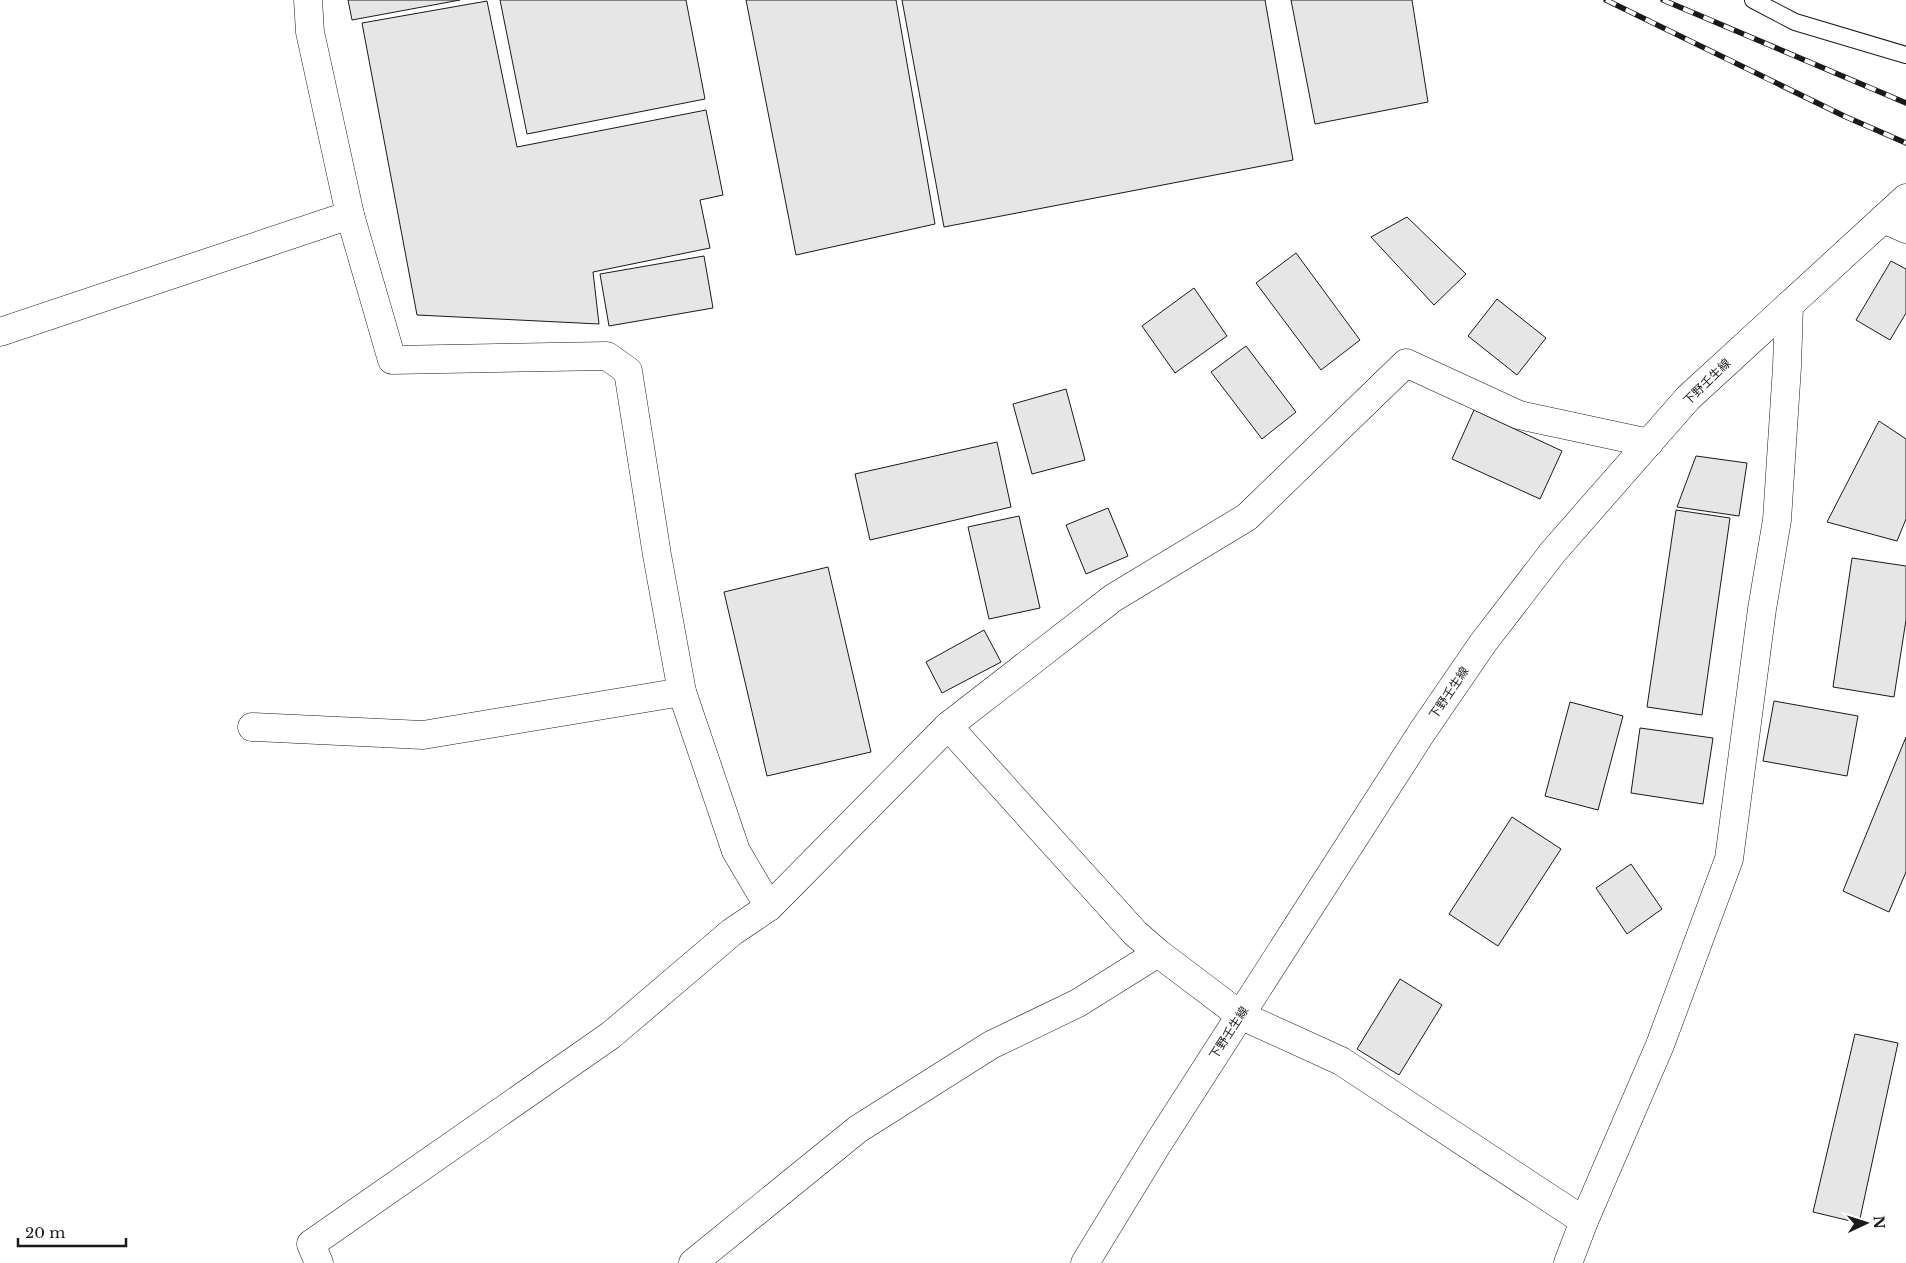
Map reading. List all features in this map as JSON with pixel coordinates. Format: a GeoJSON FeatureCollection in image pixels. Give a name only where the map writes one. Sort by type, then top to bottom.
{"type":"FeatureCollection","features":[{"type":"Feature","properties":{"kind":"street"},"geometry":{"type":"LineString","coordinates":[[308,0],[310,32],[350,214],[392,360],[608,356],[628,371],[657,554],[682,692],[736,851],[769,907]]}},
{"type":"Feature","properties":{"kind":"street","name":"下野壬生線"},"geometry":{"type":"LineString","coordinates":[[1085,1263],[1422,732],[1483,643],[1553,552],[1688,398],[1788,305],[1895,224],[1906,198]]}},
{"type":"Feature","properties":{"kind":"street"},"geometry":{"type":"LineString","coordinates":[[0,332],[350,214]]}},
{"type":"Feature","properties":{"kind":"street"},"geometry":{"type":"LineString","coordinates":[[1568,1263],[1584,1221],[1660,1045],[1729,858],[1776,520],[1787,367],[1788,305]]}},
{"type":"Feature","properties":{"kind":"street"},"geometry":{"type":"LineString","coordinates":[[319,1263],[311,1244],[611,1035],[732,932],[769,907],[948,726],[1113,598],[1247,517],[1406,363],[1519,415],[1649,443]]}},
{"type":"Feature","properties":{"kind":"street"},"geometry":{"type":"LineString","coordinates":[[252,727],[423,735],[682,692]]}},
{"type":"Feature","properties":{"kind":"street"},"geometry":{"type":"LineString","coordinates":[[948,726],[1135,934],[1158,953],[1240,1016],[1341,1061],[1584,1221]]}},
{"type":"Feature","properties":{"kind":"street"},"geometry":{"type":"LineString","coordinates":[[693,1263],[858,1128],[991,1046],[1078,1003],[1158,953]]}},
{"type":"Feature","properties":{"kind":"lane"},"geometry":{"type":"LineString","coordinates":[[1753,0],[1795,22],[1906,55]]}},
{"type":"Feature","properties":{"kind":"building"},"geometry":{"type":"Polygon","coordinates":[[[348,0],[460,0],[352,20],[348,0]]]}},
{"type":"Feature","properties":{"kind":"building"},"geometry":{"type":"Polygon","coordinates":[[[500,0],[686,0],[705,99],[527,134],[500,0]]]}},
{"type":"Feature","properties":{"kind":"building"},"geometry":{"type":"Polygon","coordinates":[[[746,0],[896,0],[935,224],[796,255],[746,0]]]}},
{"type":"Feature","properties":{"kind":"building"},"geometry":{"type":"Polygon","coordinates":[[[902,0],[1265,0],[1293,160],[944,227],[902,0]]]}},
{"type":"Feature","properties":{"kind":"building"},"geometry":{"type":"Polygon","coordinates":[[[1291,0],[1412,0],[1428,102],[1315,124],[1291,0]]]}},
{"type":"Feature","properties":{"kind":"building"},"geometry":{"type":"Polygon","coordinates":[[[487,1],[517,147],[706,110],[723,195],[700,200],[710,248],[593,272],[599,324],[417,315],[362,23],[487,1]]]}},
{"type":"Feature","properties":{"kind":"building"},"geometry":{"type":"Polygon","coordinates":[[[1407,217],[1466,274],[1434,305],[1371,237],[1407,217]]]}},
{"type":"Feature","properties":{"kind":"building"},"geometry":{"type":"Polygon","coordinates":[[[1296,253],[1360,340],[1321,370],[1256,283],[1296,253]]]}},
{"type":"Feature","properties":{"kind":"building"},"geometry":{"type":"Polygon","coordinates":[[[704,256],[713,308],[609,326],[600,274],[704,256]]]}},
{"type":"Feature","properties":{"kind":"building"},"geometry":{"type":"Polygon","coordinates":[[[1891,261],[1906,269],[1906,313],[1890,340],[1856,320],[1891,261]]]}},
{"type":"Feature","properties":{"kind":"building"},"geometry":{"type":"Polygon","coordinates":[[[1194,288],[1227,336],[1175,373],[1142,326],[1194,288]]]}},
{"type":"Feature","properties":{"kind":"building"},"geometry":{"type":"Polygon","coordinates":[[[1497,299],[1546,338],[1517,375],[1468,336],[1497,299]]]}},
{"type":"Feature","properties":{"kind":"building"},"geometry":{"type":"Polygon","coordinates":[[[1246,346],[1296,412],[1262,439],[1211,372],[1246,346]]]}},
{"type":"Feature","properties":{"kind":"building"},"geometry":{"type":"Polygon","coordinates":[[[1066,389],[1085,460],[1032,474],[1013,404],[1066,389]]]}},
{"type":"Feature","properties":{"kind":"building"},"geometry":{"type":"Polygon","coordinates":[[[1474,410],[1562,451],[1540,499],[1452,459],[1474,410]]]}},
{"type":"Feature","properties":{"kind":"building"},"geometry":{"type":"Polygon","coordinates":[[[1879,421],[1906,439],[1906,519],[1897,541],[1827,522],[1879,421]]]}},
{"type":"Feature","properties":{"kind":"building"},"geometry":{"type":"Polygon","coordinates":[[[997,442],[1011,507],[870,540],[855,474],[997,442]]]}},
{"type":"Feature","properties":{"kind":"building"},"geometry":{"type":"Polygon","coordinates":[[[1696,456],[1747,463],[1739,516],[1677,507],[1696,456]]]}},
{"type":"Feature","properties":{"kind":"building"},"geometry":{"type":"Polygon","coordinates":[[[1108,508],[1128,556],[1086,574],[1066,525],[1108,508]]]}},
{"type":"Feature","properties":{"kind":"building"},"geometry":{"type":"Polygon","coordinates":[[[1676,510],[1730,518],[1702,715],[1647,707],[1676,510]]]}},
{"type":"Feature","properties":{"kind":"building"},"geometry":{"type":"Polygon","coordinates":[[[1019,516],[1040,608],[989,619],[968,527],[1019,516]]]}},
{"type":"Feature","properties":{"kind":"building"},"geometry":{"type":"Polygon","coordinates":[[[1852,558],[1906,566],[1906,620],[1894,697],[1833,687],[1852,558]]]}},
{"type":"Feature","properties":{"kind":"building"},"geometry":{"type":"Polygon","coordinates":[[[828,567],[871,752],[767,776],[724,592],[828,567]]]}},
{"type":"Feature","properties":{"kind":"building"},"geometry":{"type":"Polygon","coordinates":[[[984,630],[1001,662],[942,693],[926,662],[984,630]]]}},
{"type":"Feature","properties":{"kind":"building"},"geometry":{"type":"Polygon","coordinates":[[[1774,701],[1858,716],[1847,776],[1763,761],[1774,701]]]}},
{"type":"Feature","properties":{"kind":"building"},"geometry":{"type":"Polygon","coordinates":[[[1570,702],[1623,716],[1598,810],[1545,796],[1570,702]]]}},
{"type":"Feature","properties":{"kind":"building"},"geometry":{"type":"Polygon","coordinates":[[[1640,728],[1713,738],[1703,804],[1631,793],[1640,728]]]}},
{"type":"Feature","properties":{"kind":"building"},"geometry":{"type":"Polygon","coordinates":[[[1906,737],[1906,872],[1889,912],[1843,891],[1906,737]]]}},
{"type":"Feature","properties":{"kind":"building"},"geometry":{"type":"Polygon","coordinates":[[[1512,817],[1561,849],[1498,946],[1449,914],[1512,817]]]}},
{"type":"Feature","properties":{"kind":"building"},"geometry":{"type":"Polygon","coordinates":[[[1631,864],[1662,909],[1627,934],[1596,888],[1631,864]]]}},
{"type":"Feature","properties":{"kind":"building"},"geometry":{"type":"Polygon","coordinates":[[[1400,979],[1442,1005],[1399,1075],[1357,1049],[1400,979]]]}},
{"type":"Feature","properties":{"kind":"building"},"geometry":{"type":"Polygon","coordinates":[[[1855,1034],[1898,1043],[1859,1223],[1813,1212],[1855,1034]]]}},
{"type":"Feature","properties":{"kind":"railway"},"geometry":{"type":"LineString","coordinates":[[1606,0],[1844,116],[1906,143]]}},
{"type":"Feature","properties":{"kind":"railway"},"geometry":{"type":"LineString","coordinates":[[1663,0],[1906,103]]}}]}
